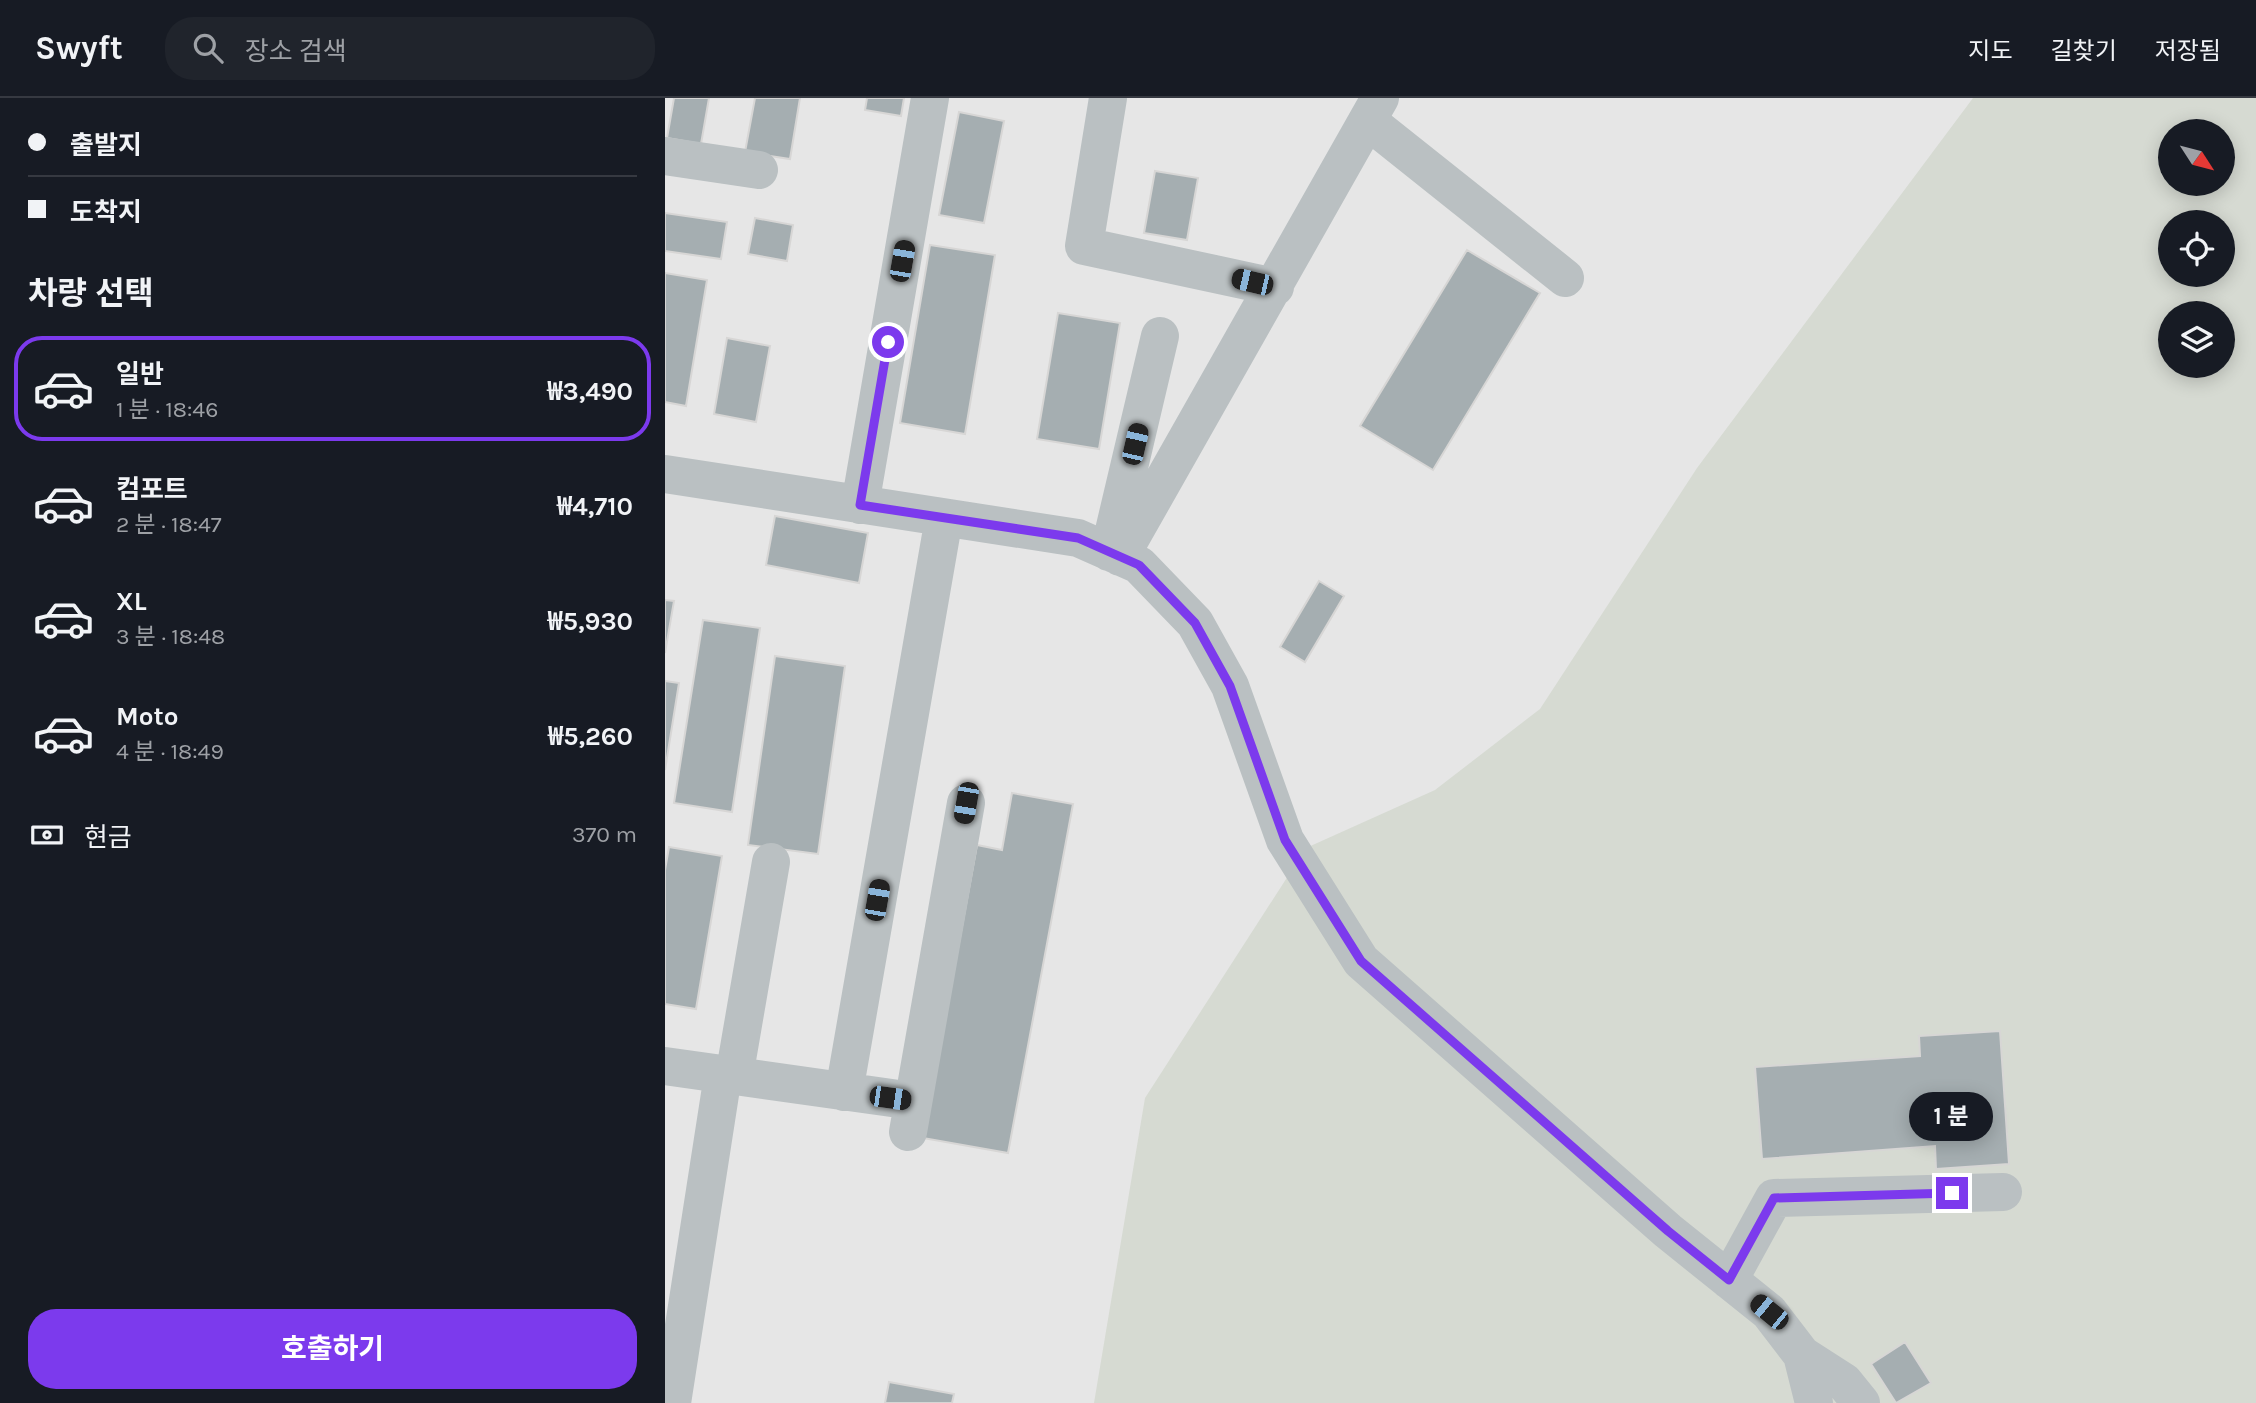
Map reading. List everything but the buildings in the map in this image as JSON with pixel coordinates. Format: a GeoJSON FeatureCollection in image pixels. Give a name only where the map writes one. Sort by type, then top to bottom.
{"type":"FeatureCollection","features":[{"type":"Feature","properties":{"kind":"street"},"geometry":{"type":"LineString","coordinates":[[860,505],[930,98]]}},
{"type":"Feature","properties":{"kind":"street"},"geometry":{"type":"LineString","coordinates":[[1108,98],[1084,247],[1275,287]]}},
{"type":"Feature","properties":{"kind":"street"},"geometry":{"type":"LineString","coordinates":[[1115,555],[1275,287],[1374,109],[1566,278]]}},
{"type":"Feature","properties":{"kind":"street"},"geometry":{"type":"LineString","coordinates":[[665,156],[759,170]]}},
{"type":"Feature","properties":{"kind":"street"},"geometry":{"type":"LineString","coordinates":[[1115,555],[1160,336]]}},
{"type":"Feature","properties":{"kind":"street"},"geometry":{"type":"LineString","coordinates":[[665,474],[1078,538],[1139,565],[1195,623],[1230,686],[1285,840],[1361,961],[1668,1231],[1769,1312],[1802,1356],[1844,1382],[1861,1403]]}},
{"type":"Feature","properties":{"kind":"street"},"geometry":{"type":"LineString","coordinates":[[844,1092],[944,518]]}},
{"type":"Feature","properties":{"kind":"street"},"geometry":{"type":"LineString","coordinates":[[665,1066],[844,1092],[911,1117],[966,803]]}},
{"type":"Feature","properties":{"kind":"street"},"geometry":{"type":"LineString","coordinates":[[672,1403],[729,1076],[771,862]]}},
{"type":"Feature","properties":{"kind":"street"},"geometry":{"type":"LineString","coordinates":[[1729,1280],[1774,1198],[2003,1192]]}},
{"type":"Feature","properties":{"kind":"street"},"geometry":{"type":"LineString","coordinates":[[1802,1356],[1814,1403]]}},
{"type":"Feature","properties":{"kind":"shaded area"},"geometry":{"type":"Polygon","coordinates":[[[665,98],[2256,98],[2256,1403],[665,1403],[665,98]]]}},
{"type":"Feature","properties":{"kind":"shaded area"},"geometry":{"type":"Polygon","coordinates":[[[1973,98],[2256,98],[2256,1403],[1094,1403],[1145,1098],[1306,848],[1435,790],[1540,709],[1697,468],[1973,98]]]}},
{"type":"Feature","properties":{"kind":"route"},"geometry":{"type":"LineString","coordinates":[[888,342],[860,505],[1078,538],[1139,565],[1195,623],[1230,686],[1285,840],[1361,961],[1668,1231],[1729,1280],[1774,1198],[1952,1193]]}}]}
